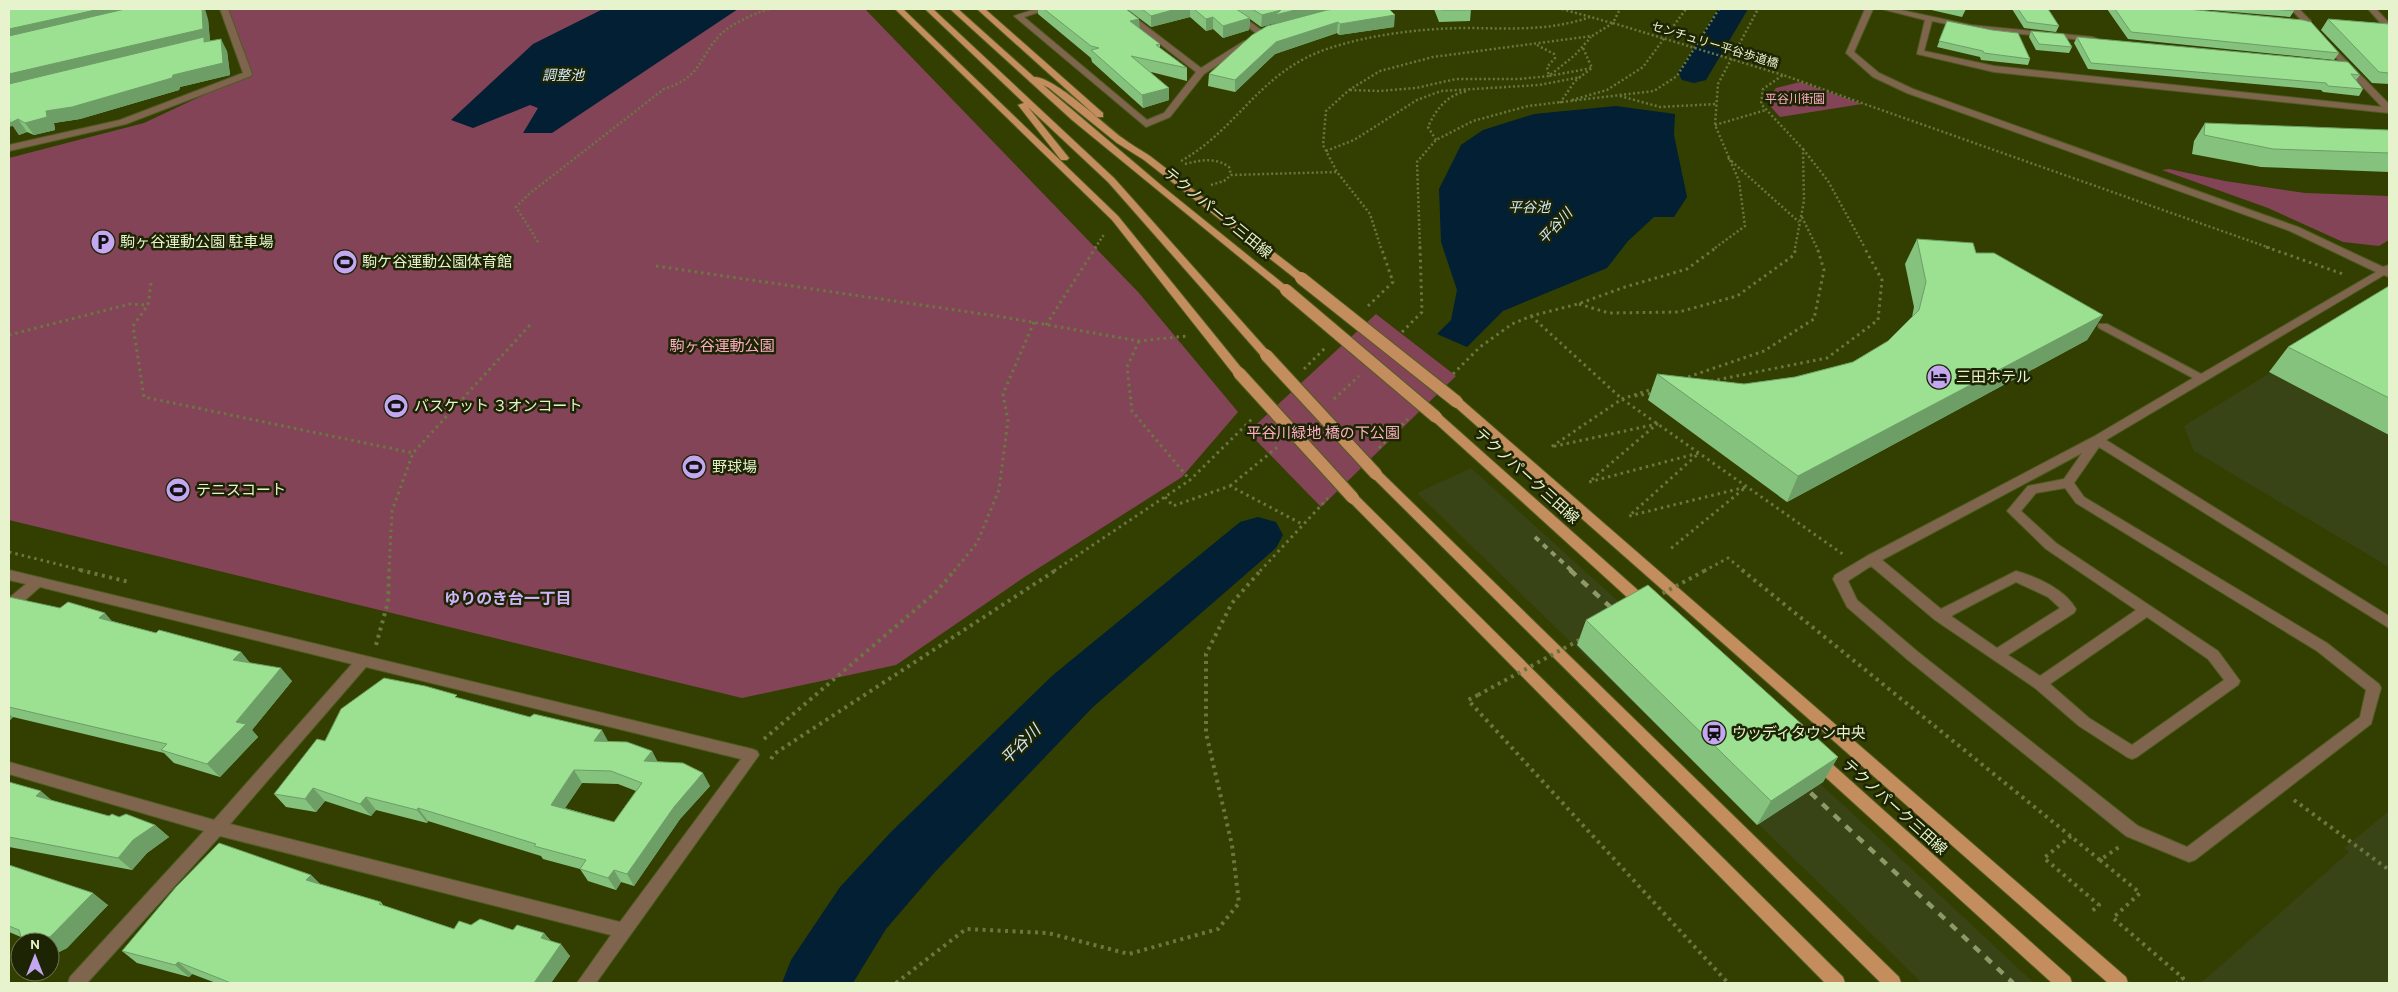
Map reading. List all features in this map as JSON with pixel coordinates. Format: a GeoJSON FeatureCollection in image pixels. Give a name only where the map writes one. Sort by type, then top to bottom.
{"type":"FeatureCollection","features":[{"type":"Feature","properties":{"kind":"main road"},"geometry":{"type":"LineString","coordinates":[[899,9],[1081,183],[1115,218],[1239,373],[1352,498],[1837,983]]}},
{"type":"Feature","properties":{"kind":"main road"},"geometry":{"type":"LineString","coordinates":[[929,9],[1111,180],[1266,355],[1376,474],[1893,983]]}},
{"type":"Feature","properties":{"kind":"main road","name":"テクノパーク三田線"},"geometry":{"type":"LineString","coordinates":[[954,9],[1023,73],[1142,176],[1286,290],[1436,417],[1651,605]]}},
{"type":"Feature","properties":{"kind":"main road"},"geometry":{"type":"LineString","coordinates":[[981,9],[1066,83],[1147,158]]}},
{"type":"Feature","properties":{"kind":"main road"},"geometry":{"type":"LineString","coordinates":[[1023,73],[1052,86],[1120,140],[1147,158],[1457,402],[2120,983]]}},
{"type":"Feature","properties":{"kind":"main road"},"geometry":{"type":"LineString","coordinates":[[1005,80],[1081,183]]}},
{"type":"Feature","properties":{"kind":"main road","name":"テクノパーク三田線"},"geometry":{"type":"LineString","coordinates":[[1807,751],[2064,983]]}},
{"type":"Feature","properties":{"kind":"street"},"geometry":{"type":"LineString","coordinates":[[9,148],[123,122],[248,74],[231,40],[224,9]]}},
{"type":"Feature","properties":{"kind":"street"},"geometry":{"type":"LineString","coordinates":[[1044,9],[1018,16],[1146,124],[1166,114],[1200,72],[1267,33],[1227,9]]}},
{"type":"Feature","properties":{"kind":"street"},"geometry":{"type":"LineString","coordinates":[[1119,9],[1200,72]]}},
{"type":"Feature","properties":{"kind":"street"},"geometry":{"type":"LineString","coordinates":[[1869,9],[1850,53],[1876,75],[1910,91],[2294,229],[2387,271]]}},
{"type":"Feature","properties":{"kind":"street"},"geometry":{"type":"LineString","coordinates":[[1886,9],[1972,27],[2100,40]]}},
{"type":"Feature","properties":{"kind":"street"},"geometry":{"type":"LineString","coordinates":[[2295,9],[2315,30]]}},
{"type":"Feature","properties":{"kind":"street"},"geometry":{"type":"LineString","coordinates":[[2372,9],[2389,27]]}},
{"type":"Feature","properties":{"kind":"street"},"geometry":{"type":"LineString","coordinates":[[1929,18],[1920,52],[1994,69],[2389,109]]}},
{"type":"Feature","properties":{"kind":"street"},"geometry":{"type":"LineString","coordinates":[[2290,21],[2308,23]]}},
{"type":"Feature","properties":{"kind":"street"},"geometry":{"type":"LineString","coordinates":[[2321,37],[2389,109]]}},
{"type":"Feature","properties":{"kind":"street"},"geometry":{"type":"LineString","coordinates":[[2327,63],[2347,65]]}},
{"type":"Feature","properties":{"kind":"street"},"geometry":{"type":"LineString","coordinates":[[2068,483],[2080,500],[2322,647],[2374,688],[2366,720],[2189,854],[2132,831],[1920,662],[1852,603],[1840,579],[1866,563],[2097,440],[2387,271]]}},
{"type":"Feature","properties":{"kind":"street"},"geometry":{"type":"LineString","coordinates":[[2103,326],[2201,378]]}},
{"type":"Feature","properties":{"kind":"street"},"geometry":{"type":"LineString","coordinates":[[1866,563],[2040,684],[2084,722],[2132,753],[2233,681],[2213,655],[2051,546],[2013,511],[2032,489],[2068,483],[2097,440]]}},
{"type":"Feature","properties":{"kind":"street"},"geometry":{"type":"LineString","coordinates":[[2097,440],[2389,623]]}},
{"type":"Feature","properties":{"kind":"street"},"geometry":{"type":"LineString","coordinates":[[9,575],[752,755],[586,983]]}},
{"type":"Feature","properties":{"kind":"street"},"geometry":{"type":"LineString","coordinates":[[1940,616],[2016,576],[2053,593],[2069,609],[1997,655]]}},
{"type":"Feature","properties":{"kind":"street"},"geometry":{"type":"LineString","coordinates":[[9,606],[37,582]]}},
{"type":"Feature","properties":{"kind":"street"},"geometry":{"type":"LineString","coordinates":[[2040,684],[2147,610]]}},
{"type":"Feature","properties":{"kind":"street"},"geometry":{"type":"LineString","coordinates":[[76,983],[217,828],[363,661]]}},
{"type":"Feature","properties":{"kind":"street"},"geometry":{"type":"LineString","coordinates":[[9,768],[217,828],[624,931]]}},
{"type":"Feature","properties":{"kind":"path"},"geometry":{"type":"LineString","coordinates":[[538,242],[516,207],[529,194],[664,89],[680,84],[697,70],[722,33],[758,12],[770,9]]}},
{"type":"Feature","properties":{"kind":"path","name":"センチュリー平谷歩道橋"},"geometry":{"type":"LineString","coordinates":[[1562,9],[1783,75],[2366,282]]}},
{"type":"Feature","properties":{"kind":"path"},"geometry":{"type":"LineString","coordinates":[[1549,76],[1583,48],[1592,36],[1613,23],[1620,9]]}},
{"type":"Feature","properties":{"kind":"path"},"geometry":{"type":"LineString","coordinates":[[1560,103],[1607,90],[1643,67],[1686,9]]}},
{"type":"Feature","properties":{"kind":"path"},"geometry":{"type":"LineString","coordinates":[[1396,338],[1422,312],[1417,162],[1436,140],[1473,121],[1528,106],[1654,91],[1677,76],[1719,9]]}},
{"type":"Feature","properties":{"kind":"path"},"geometry":{"type":"LineString","coordinates":[[1446,381],[1480,348],[1512,324],[1531,316],[1578,304],[1624,287],[1687,269],[1745,226],[1739,181],[1715,125],[1718,84],[1758,9]]}},
{"type":"Feature","properties":{"kind":"path"},"geometry":{"type":"LineString","coordinates":[[1181,161],[1197,154],[1211,142],[1266,85],[1296,62],[1335,47],[1382,37],[1440,29],[1561,27],[1590,17]]}},
{"type":"Feature","properties":{"kind":"path"},"geometry":{"type":"LineString","coordinates":[[1365,310],[1393,282],[1370,214],[1337,172],[1323,145],[1326,111],[1349,90],[1380,71],[1433,57],[1592,36]]}},
{"type":"Feature","properties":{"kind":"path"},"geometry":{"type":"LineString","coordinates":[[1534,44],[1548,49],[1554,54],[1555,58],[1548,67],[1549,76]]}},
{"type":"Feature","properties":{"kind":"path"},"geometry":{"type":"LineString","coordinates":[[1583,48],[1592,68]]}},
{"type":"Feature","properties":{"kind":"path"},"geometry":{"type":"LineString","coordinates":[[1560,103],[1570,88],[1592,68]]}},
{"type":"Feature","properties":{"kind":"path"},"geometry":{"type":"LineString","coordinates":[[1349,90],[1379,91],[1416,88],[1456,79],[1519,79],[1549,76],[1592,68]]}},
{"type":"Feature","properties":{"kind":"path"},"geometry":{"type":"LineString","coordinates":[[1710,382],[1827,358],[1878,320],[1882,280],[1828,181],[1803,149],[1761,104],[1763,89],[1783,75]]}},
{"type":"Feature","properties":{"kind":"path"},"geometry":{"type":"LineString","coordinates":[[1326,150],[1374,130],[1398,111],[1416,100],[1441,91],[1539,85],[1581,77]]}},
{"type":"Feature","properties":{"kind":"path"},"geometry":{"type":"LineString","coordinates":[[1436,140],[1428,126],[1434,113],[1443,103],[1462,91],[1480,89]]}},
{"type":"Feature","properties":{"kind":"path"},"geometry":{"type":"LineString","coordinates":[[1619,96],[1660,108],[1717,104]]}},
{"type":"Feature","properties":{"kind":"path"},"geometry":{"type":"LineString","coordinates":[[1715,125],[1766,110]]}},
{"type":"Feature","properties":{"kind":"path"},"geometry":{"type":"LineString","coordinates":[[1578,304],[1609,313],[1679,312],[1737,296],[1794,255],[1804,201],[1803,149]]}},
{"type":"Feature","properties":{"kind":"path"},"geometry":{"type":"LineString","coordinates":[[1727,156],[1800,223]]}},
{"type":"Feature","properties":{"kind":"path"},"geometry":{"type":"LineString","coordinates":[[1185,164],[1203,160],[1218,161],[1229,167],[1231,175]]}},
{"type":"Feature","properties":{"kind":"path"},"geometry":{"type":"LineString","coordinates":[[1210,185],[1224,182],[1231,175],[1337,172]]}},
{"type":"Feature","properties":{"kind":"path"},"geometry":{"type":"LineString","coordinates":[[1675,381],[1764,351],[1814,319],[1824,270],[1816,243],[1801,216]]}},
{"type":"Feature","properties":{"kind":"path"},"geometry":{"type":"LineString","coordinates":[[1046,325],[1115,218]]}},
{"type":"Feature","properties":{"kind":"path"},"geometry":{"type":"LineString","coordinates":[[656,266],[1034,322],[1139,341],[1208,334]]}},
{"type":"Feature","properties":{"kind":"path"},"geometry":{"type":"LineString","coordinates":[[151,283],[148,305],[134,326],[144,396],[413,453]]}},
{"type":"Feature","properties":{"kind":"path"},"geometry":{"type":"LineString","coordinates":[[9,336],[130,304],[148,305]]}},
{"type":"Feature","properties":{"kind":"path"},"geometry":{"type":"LineString","coordinates":[[1531,316],[1622,399],[1746,487],[1866,563]]}},
{"type":"Feature","properties":{"kind":"path"},"geometry":{"type":"LineString","coordinates":[[766,740],[936,592],[977,543],[998,490],[1008,420],[1003,394],[1034,322]]}},
{"type":"Feature","properties":{"kind":"path"},"geometry":{"type":"LineString","coordinates":[[363,661],[377,644],[388,602],[392,511],[413,453],[530,325]]}},
{"type":"Feature","properties":{"kind":"path"},"geometry":{"type":"LineString","coordinates":[[1139,341],[1127,367],[1132,411],[1190,480]]}},
{"type":"Feature","properties":{"kind":"path"},"geometry":{"type":"LineString","coordinates":[[1302,371],[1330,344]]}},
{"type":"Feature","properties":{"kind":"path"},"geometry":{"type":"LineString","coordinates":[[1328,404],[1363,372]]}},
{"type":"Feature","properties":{"kind":"path"},"geometry":{"type":"LineString","coordinates":[[1657,387],[1622,399],[1551,447],[1657,424]]}},
{"type":"Feature","properties":{"kind":"path"},"geometry":{"type":"LineString","coordinates":[[1622,399],[1661,391]]}},
{"type":"Feature","properties":{"kind":"path"},"geometry":{"type":"LineString","coordinates":[[769,762],[774,754],[919,661],[1190,480],[1260,412]]}},
{"type":"Feature","properties":{"kind":"path"},"geometry":{"type":"LineString","coordinates":[[1378,449],[1412,415]]}},
{"type":"Feature","properties":{"kind":"path"},"geometry":{"type":"LineString","coordinates":[[1657,424],[1589,482],[1699,454]]}},
{"type":"Feature","properties":{"kind":"path"},"geometry":{"type":"LineString","coordinates":[[1165,496],[1173,506],[1230,486],[1283,442]]}},
{"type":"Feature","properties":{"kind":"path"},"geometry":{"type":"LineString","coordinates":[[1699,454],[1628,516],[1746,487]]}},
{"type":"Feature","properties":{"kind":"path"},"geometry":{"type":"LineString","coordinates":[[1230,486],[1302,524]]}},
{"type":"Feature","properties":{"kind":"path"},"geometry":{"type":"LineString","coordinates":[[1669,550],[1746,487]]}},
{"type":"Feature","properties":{"kind":"path"},"geometry":{"type":"LineString","coordinates":[[896,983],[966,929],[1048,933],[1129,954],[1218,930],[1239,903],[1232,845],[1206,733],[1206,654],[1232,603],[1302,524],[1330,496]]}},
{"type":"Feature","properties":{"kind":"path"},"geometry":{"type":"LineString","coordinates":[[1651,605],[1728,558],[2140,893],[2112,918],[2183,978],[2177,983]]}},
{"type":"Feature","properties":{"kind":"path"},"geometry":{"type":"LineString","coordinates":[[1591,633],[1468,700],[1728,983]]}},
{"type":"Feature","properties":{"kind":"path"},"geometry":{"type":"LineString","coordinates":[[2288,796],[2389,870]]}},
{"type":"Feature","properties":{"kind":"path"},"geometry":{"type":"LineString","coordinates":[[2071,836],[2044,858],[2099,905],[2091,912]]}},
{"type":"Feature","properties":{"kind":"path"},"geometry":{"type":"LineString","coordinates":[[2100,860],[2122,844]]}},
{"type":"Feature","properties":{"kind":"shaded area"},"geometry":{"type":"Polygon","coordinates":[[[2375,308],[2389,309],[2389,567],[2194,451],[2184,426],[2375,308]]]}},
{"type":"Feature","properties":{"kind":"shaded area"},"geometry":{"type":"Polygon","coordinates":[[[1471,468],[1839,801],[2034,983],[1922,983],[1417,493],[1471,468]]]}},
{"type":"Feature","properties":{"kind":"shaded area"},"geometry":{"type":"Polygon","coordinates":[[[2389,811],[2389,983],[2201,983],[2349,852],[2344,848],[2389,811]]]}},
{"type":"Feature","properties":{"kind":"green space","name":"駒ヶ谷運動公園"},"geometry":{"type":"Polygon","coordinates":[[[224,9],[865,9],[1139,293],[1238,412],[1182,477],[1023,578],[896,665],[742,698],[9,520],[9,158],[144,123],[248,74],[224,9]]]}},
{"type":"Feature","properties":{"kind":"green space","name":"平谷川街園"},"geometry":{"type":"Polygon","coordinates":[[[1800,82],[1862,104],[1780,117],[1771,107],[1770,96],[1776,88],[1800,82]]]}},
{"type":"Feature","properties":{"kind":"green space"},"geometry":{"type":"Polygon","coordinates":[[[2169,169],[2225,181],[2305,193],[2389,196],[2389,240],[2379,246],[2343,242],[2268,208],[2162,170],[2169,169]]]}},
{"type":"Feature","properties":{"kind":"green space","name":"平谷川緑地 橋の下公園"},"geometry":{"type":"Polygon","coordinates":[[[1376,314],[1456,376],[1321,507],[1248,432],[1376,314]]]}},
{"type":"Feature","properties":{"kind":"water","name":"調整池"},"geometry":{"type":"Polygon","coordinates":[[[603,9],[738,9],[552,133],[523,133],[538,108],[530,105],[473,128],[451,120],[533,44],[603,9]]]}},
{"type":"Feature","properties":{"kind":"water","name":"平谷池"},"geometry":{"type":"Polygon","coordinates":[[[1616,106],[1675,114],[1674,135],[1687,197],[1674,217],[1654,217],[1628,241],[1607,268],[1503,311],[1467,347],[1437,334],[1451,320],[1457,290],[1441,242],[1439,189],[1461,145],[1483,130],[1534,114],[1616,106]]]}},
{"type":"Feature","properties":{"kind":"building"},"geometry":{"type":"Polygon","coordinates":[[[9,9],[100,9],[9,29],[9,9]]]}},
{"type":"Feature","properties":{"kind":"building"},"geometry":{"type":"Polygon","coordinates":[[[125,9],[202,9],[203,29],[9,74],[9,36],[125,9]]]}},
{"type":"Feature","properties":{"kind":"building"},"geometry":{"type":"Polygon","coordinates":[[[1044,9],[1126,9],[1139,19],[1130,21],[1160,44],[1156,45],[1187,68],[1131,56],[1169,88],[1142,95],[1091,50],[1099,48],[1091,46],[1044,9]]]}},
{"type":"Feature","properties":{"kind":"building"},"geometry":{"type":"Polygon","coordinates":[[[1142,9],[1176,9],[1151,16],[1142,9]]]}},
{"type":"Feature","properties":{"kind":"building"},"geometry":{"type":"Polygon","coordinates":[[[1194,9],[1236,9],[1250,18],[1223,26],[1213,17],[1206,19],[1194,9]]]}},
{"type":"Feature","properties":{"kind":"building"},"geometry":{"type":"Polygon","coordinates":[[[1252,9],[1299,9],[1275,15],[1281,10],[1262,15],[1252,9]]]}},
{"type":"Feature","properties":{"kind":"building"},"geometry":{"type":"Polygon","coordinates":[[[1336,9],[1389,9],[1395,15],[1340,24],[1338,22],[1276,42],[1235,80],[1209,74],[1252,35],[1267,26],[1336,9]]]}},
{"type":"Feature","properties":{"kind":"building"},"geometry":{"type":"Polygon","coordinates":[[[1471,9],[1471,10],[1441,10],[1471,9]]]}},
{"type":"Feature","properties":{"kind":"building"},"geometry":{"type":"Polygon","coordinates":[[[2018,9],[2048,9],[2059,26],[2027,22],[2018,9]]]}},
{"type":"Feature","properties":{"kind":"building"},"geometry":{"type":"Polygon","coordinates":[[[2115,9],[2187,9],[2303,20],[2311,22],[2339,53],[2131,32],[2115,9]]]}},
{"type":"Feature","properties":{"kind":"building"},"geometry":{"type":"Polygon","coordinates":[[[2273,9],[2292,9],[2294,11],[2273,9]]]}},
{"type":"Feature","properties":{"kind":"building"},"geometry":{"type":"Polygon","coordinates":[[[2328,19],[2389,24],[2389,73],[2379,72],[2328,19]]]}},
{"type":"Feature","properties":{"kind":"building"},"geometry":{"type":"Polygon","coordinates":[[[1947,21],[2018,33],[2030,59],[1984,53],[1983,51],[1939,41],[1947,21]]]}},
{"type":"Feature","properties":{"kind":"building"},"geometry":{"type":"Polygon","coordinates":[[[2031,31],[2064,34],[2072,47],[2039,44],[2031,31]]]}},
{"type":"Feature","properties":{"kind":"building"},"geometry":{"type":"Polygon","coordinates":[[[204,37],[204,42],[221,39],[223,63],[173,75],[172,78],[72,107],[46,111],[47,117],[25,123],[18,119],[10,123],[9,84],[204,37]]]}},
{"type":"Feature","properties":{"kind":"building"},"geometry":{"type":"Polygon","coordinates":[[[2077,37],[2348,62],[2360,75],[2351,74],[2363,89],[2328,86],[2326,83],[2091,63],[2077,37]]]}},
{"type":"Feature","properties":{"kind":"building"},"geometry":{"type":"Polygon","coordinates":[[[2205,123],[2389,130],[2389,153],[2273,149],[2204,135],[2205,123]]]}},
{"type":"Feature","properties":{"kind":"building","name":"三田ホテル"},"geometry":{"type":"Polygon","coordinates":[[[1917,239],[1973,243],[1976,253],[1994,253],[2103,315],[1798,476],[1657,374],[1744,384],[1795,377],[1853,362],[1888,341],[1919,310],[1926,282],[1917,239]]]}},
{"type":"Feature","properties":{"kind":"building"},"geometry":{"type":"Polygon","coordinates":[[[2389,286],[2389,398],[2288,347],[2389,286]]]}},
{"type":"Feature","properties":{"kind":"building"},"geometry":{"type":"Polygon","coordinates":[[[1648,585],[1838,757],[1771,801],[1586,620],[1648,585]]]}},
{"type":"Feature","properties":{"kind":"building"},"geometry":{"type":"Polygon","coordinates":[[[9,597],[60,608],[68,602],[105,613],[99,618],[156,633],[159,630],[241,652],[233,660],[281,668],[236,722],[246,724],[207,764],[161,750],[167,744],[9,707],[9,597]]]}},
{"type":"Feature","properties":{"kind":"building"},"geometry":{"type":"Polygon","coordinates":[[[384,678],[425,686],[457,695],[455,697],[530,717],[534,714],[602,730],[594,741],[627,742],[652,751],[644,761],[683,763],[703,773],[674,807],[627,874],[614,870],[608,878],[580,869],[586,860],[534,846],[536,844],[418,808],[417,810],[366,797],[360,804],[313,788],[305,799],[274,794],[317,739],[325,741],[341,709],[384,678]],[[574,770],[551,805],[614,822],[642,783],[611,771],[574,770]]]}},
{"type":"Feature","properties":{"kind":"building"},"geometry":{"type":"Polygon","coordinates":[[[9,782],[41,791],[36,796],[109,816],[112,814],[119,817],[126,814],[155,825],[133,840],[118,858],[9,837],[9,782]]]}},
{"type":"Feature","properties":{"kind":"building"},"geometry":{"type":"Polygon","coordinates":[[[219,843],[311,875],[306,880],[381,902],[379,904],[454,929],[459,921],[471,925],[480,919],[513,930],[517,925],[544,933],[541,938],[561,944],[534,983],[231,983],[178,962],[175,965],[122,951],[176,887],[219,843]]]}},
{"type":"Feature","properties":{"kind":"building"},"geometry":{"type":"Polygon","coordinates":[[[9,865],[93,893],[55,932],[20,932],[9,926],[9,865]]]}},
{"type":"Feature","properties":{"kind":"waterway","name":"平谷川"},"geometry":{"type":"LineString","coordinates":[[1694,73],[1733,9]]}},
{"type":"Feature","properties":{"kind":"waterway","name":"平谷川"},"geometry":{"type":"LineString","coordinates":[[815,983],[863,908],[913,852],[1073,691],[1258,535]]}},
{"type":"Feature","properties":{"kind":"railway"},"geometry":{"type":"LineString","coordinates":[[1535,537],[1572,571]]}},
{"type":"Feature","properties":{"kind":"railway"},"geometry":{"type":"LineString","coordinates":[[1570,570],[1619,615]]}},
{"type":"Feature","properties":{"kind":"railway"},"geometry":{"type":"LineString","coordinates":[[1799,782],[2013,983]]}},
{"type":"Feature","properties":{"kind":"place","name":"駒ヶ谷運動公園 駐車場"},"geometry":{"type":"Point","coordinates":[103,242]}},
{"type":"Feature","properties":{"kind":"place","name":"駒ケ谷運動公園体育館"},"geometry":{"type":"Point","coordinates":[345,262]}},
{"type":"Feature","properties":{"kind":"place","name":"三田ホテル"},"geometry":{"type":"Point","coordinates":[1939,377]}},
{"type":"Feature","properties":{"kind":"place","name":"バスケット ３オンコート"},"geometry":{"type":"Point","coordinates":[396,406]}},
{"type":"Feature","properties":{"kind":"place","name":"野球場"},"geometry":{"type":"Point","coordinates":[694,467]}},
{"type":"Feature","properties":{"kind":"place","name":"テニスコート"},"geometry":{"type":"Point","coordinates":[178,490]}},
{"type":"Feature","properties":{"kind":"place","name":"ウッディタウン中央"},"geometry":{"type":"Point","coordinates":[1714,733]}},
{"type":"Feature","properties":{"kind":"district","name":"ゆりのき台一丁目"},"geometry":{"type":"Point","coordinates":[508,598]}}]}
